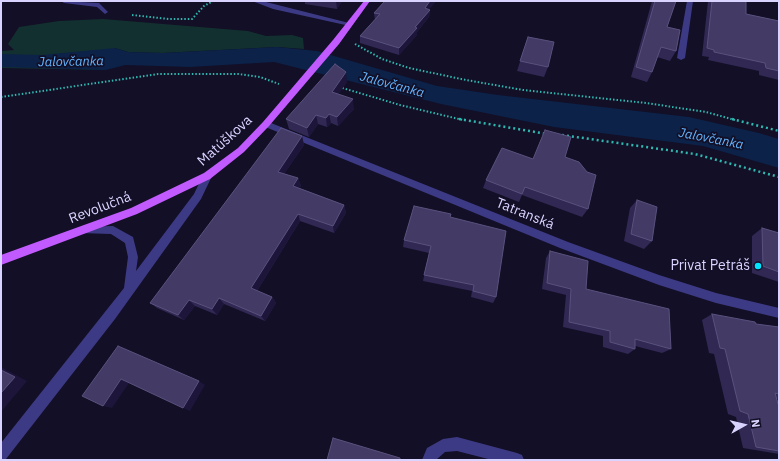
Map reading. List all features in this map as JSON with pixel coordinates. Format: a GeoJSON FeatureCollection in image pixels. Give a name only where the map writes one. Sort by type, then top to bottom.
{"type":"FeatureCollection","features":[{"type":"Feature","properties":{"kind":"main road","name":"Matúškova"},"geometry":{"type":"LineString","coordinates":[[207,176],[241,150],[266,124],[336,42],[367,1]]}},
{"type":"Feature","properties":{"kind":"main road","name":"Revolučná"},"geometry":{"type":"LineString","coordinates":[[1,260],[134,211],[207,176]]}},
{"type":"Feature","properties":{"kind":"street"},"geometry":{"type":"LineString","coordinates":[[64,1],[99,4],[105,12]]}},
{"type":"Feature","properties":{"kind":"street"},"geometry":{"type":"LineString","coordinates":[[255,1],[273,8],[350,24]]}},
{"type":"Feature","properties":{"kind":"street"},"geometry":{"type":"LineString","coordinates":[[681,58],[690,1]]}},
{"type":"Feature","properties":{"kind":"street","name":"Tatranská"},"geometry":{"type":"LineString","coordinates":[[266,124],[549,239],[622,266],[716,298],[779,313]]}},
{"type":"Feature","properties":{"kind":"street","name":"Matúškova"},"geometry":{"type":"LineString","coordinates":[[1,454],[129,290],[198,196],[207,176]]}},
{"type":"Feature","properties":{"kind":"street"},"geometry":{"type":"LineString","coordinates":[[84,230],[113,230],[129,240],[133,257],[129,290]]}},
{"type":"Feature","properties":{"kind":"street"},"geometry":{"type":"LineString","coordinates":[[430,460],[432,453],[443,446],[457,444],[517,460]]}},
{"type":"Feature","properties":{"kind":"path"},"geometry":{"type":"LineString","coordinates":[[132,15],[169,19],[192,19],[204,6],[213,1]]}},
{"type":"Feature","properties":{"kind":"path"},"geometry":{"type":"LineString","coordinates":[[349,42],[382,60],[409,68],[523,90],[646,103],[706,112],[779,130]]}},
{"type":"Feature","properties":{"kind":"path"},"geometry":{"type":"LineString","coordinates":[[1,97],[138,77],[175,74],[251,75],[296,89]]}},
{"type":"Feature","properties":{"kind":"path"},"geometry":{"type":"LineString","coordinates":[[335,86],[400,105],[465,120],[522,131],[552,134]]}},
{"type":"Feature","properties":{"kind":"path"},"geometry":{"type":"LineString","coordinates":[[560,135],[695,154],[779,177]]}},
{"type":"Feature","properties":{"kind":"green space"},"geometry":{"type":"Polygon","coordinates":[[[103,19],[248,31],[266,36],[292,35],[303,38],[304,49],[277,47],[163,53],[128,52],[115,48],[106,70],[1,68],[1,51],[14,50],[8,44],[19,27],[59,21],[103,19]]]}},
{"type":"Feature","properties":{"kind":"water","name":"Jalovčanka"},"geometry":{"type":"Polygon","coordinates":[[[277,47],[317,51],[437,86],[498,95],[689,117],[759,133],[779,139],[779,168],[703,146],[554,127],[441,104],[274,62],[190,67],[125,65],[106,70],[1,67],[1,54],[42,55],[115,48],[128,52],[163,53],[277,47]]]}},
{"type":"Feature","properties":{"kind":"building"},"geometry":{"type":"Polygon","coordinates":[[[385,1],[430,1],[425,8],[430,10],[415,27],[417,28],[399,48],[360,36],[380,14],[374,13],[385,1]]]}},
{"type":"Feature","properties":{"kind":"building"},"geometry":{"type":"Polygon","coordinates":[[[655,1],[676,1],[667,27],[680,30],[676,51],[661,47],[652,72],[636,67],[655,1]]]}},
{"type":"Feature","properties":{"kind":"building"},"geometry":{"type":"Polygon","coordinates":[[[712,1],[746,1],[746,14],[779,21],[779,71],[766,68],[765,63],[714,52],[714,50],[707,48],[712,1]]]}},
{"type":"Feature","properties":{"kind":"building"},"geometry":{"type":"Polygon","coordinates":[[[528,37],[554,42],[548,67],[520,61],[528,37]]]}},
{"type":"Feature","properties":{"kind":"building"},"geometry":{"type":"Polygon","coordinates":[[[335,64],[346,72],[332,92],[353,99],[337,117],[329,114],[326,118],[316,115],[307,128],[286,119],[335,64]]]}},
{"type":"Feature","properties":{"kind":"building"},"geometry":{"type":"Polygon","coordinates":[[[281,128],[302,136],[278,172],[298,178],[293,186],[344,205],[333,226],[298,214],[251,288],[272,297],[261,316],[219,298],[212,309],[189,300],[178,315],[150,303],[281,128]]]}},
{"type":"Feature","properties":{"kind":"building"},"geometry":{"type":"Polygon","coordinates":[[[545,130],[571,137],[565,157],[579,162],[587,172],[596,175],[588,209],[525,187],[522,194],[486,180],[502,148],[533,159],[545,130]]]}},
{"type":"Feature","properties":{"kind":"building"},"geometry":{"type":"Polygon","coordinates":[[[637,200],[657,207],[652,241],[631,234],[637,200]]]}},
{"type":"Feature","properties":{"kind":"building"},"geometry":{"type":"Polygon","coordinates":[[[414,206],[451,214],[450,217],[506,231],[496,297],[473,291],[474,285],[424,275],[431,246],[404,240],[414,206]]]}},
{"type":"Feature","properties":{"kind":"building"},"geometry":{"type":"Polygon","coordinates":[[[762,228],[779,233],[779,272],[763,266],[762,228]]]}},
{"type":"Feature","properties":{"kind":"building"},"geometry":{"type":"Polygon","coordinates":[[[550,251],[588,261],[586,289],[669,309],[671,349],[635,339],[635,349],[610,342],[610,331],[569,322],[571,289],[547,283],[550,251]]]}},
{"type":"Feature","properties":{"kind":"building"},"geometry":{"type":"Polygon","coordinates":[[[712,314],[755,322],[756,324],[779,327],[779,394],[775,393],[779,407],[779,451],[756,447],[748,414],[740,411],[725,349],[720,348],[712,314]]]}},
{"type":"Feature","properties":{"kind":"building"},"geometry":{"type":"Polygon","coordinates":[[[118,346],[199,381],[183,408],[121,379],[103,406],[82,396],[118,346]]]}},
{"type":"Feature","properties":{"kind":"building"},"geometry":{"type":"Polygon","coordinates":[[[1,370],[15,377],[1,393],[1,370]]]}},
{"type":"Feature","properties":{"kind":"building"},"geometry":{"type":"Polygon","coordinates":[[[333,438],[400,458],[400,460],[327,460],[333,438]]]}},
{"type":"Feature","properties":{"kind":"place","name":"Privat Petráš"},"geometry":{"type":"Point","coordinates":[758,266]}}]}
